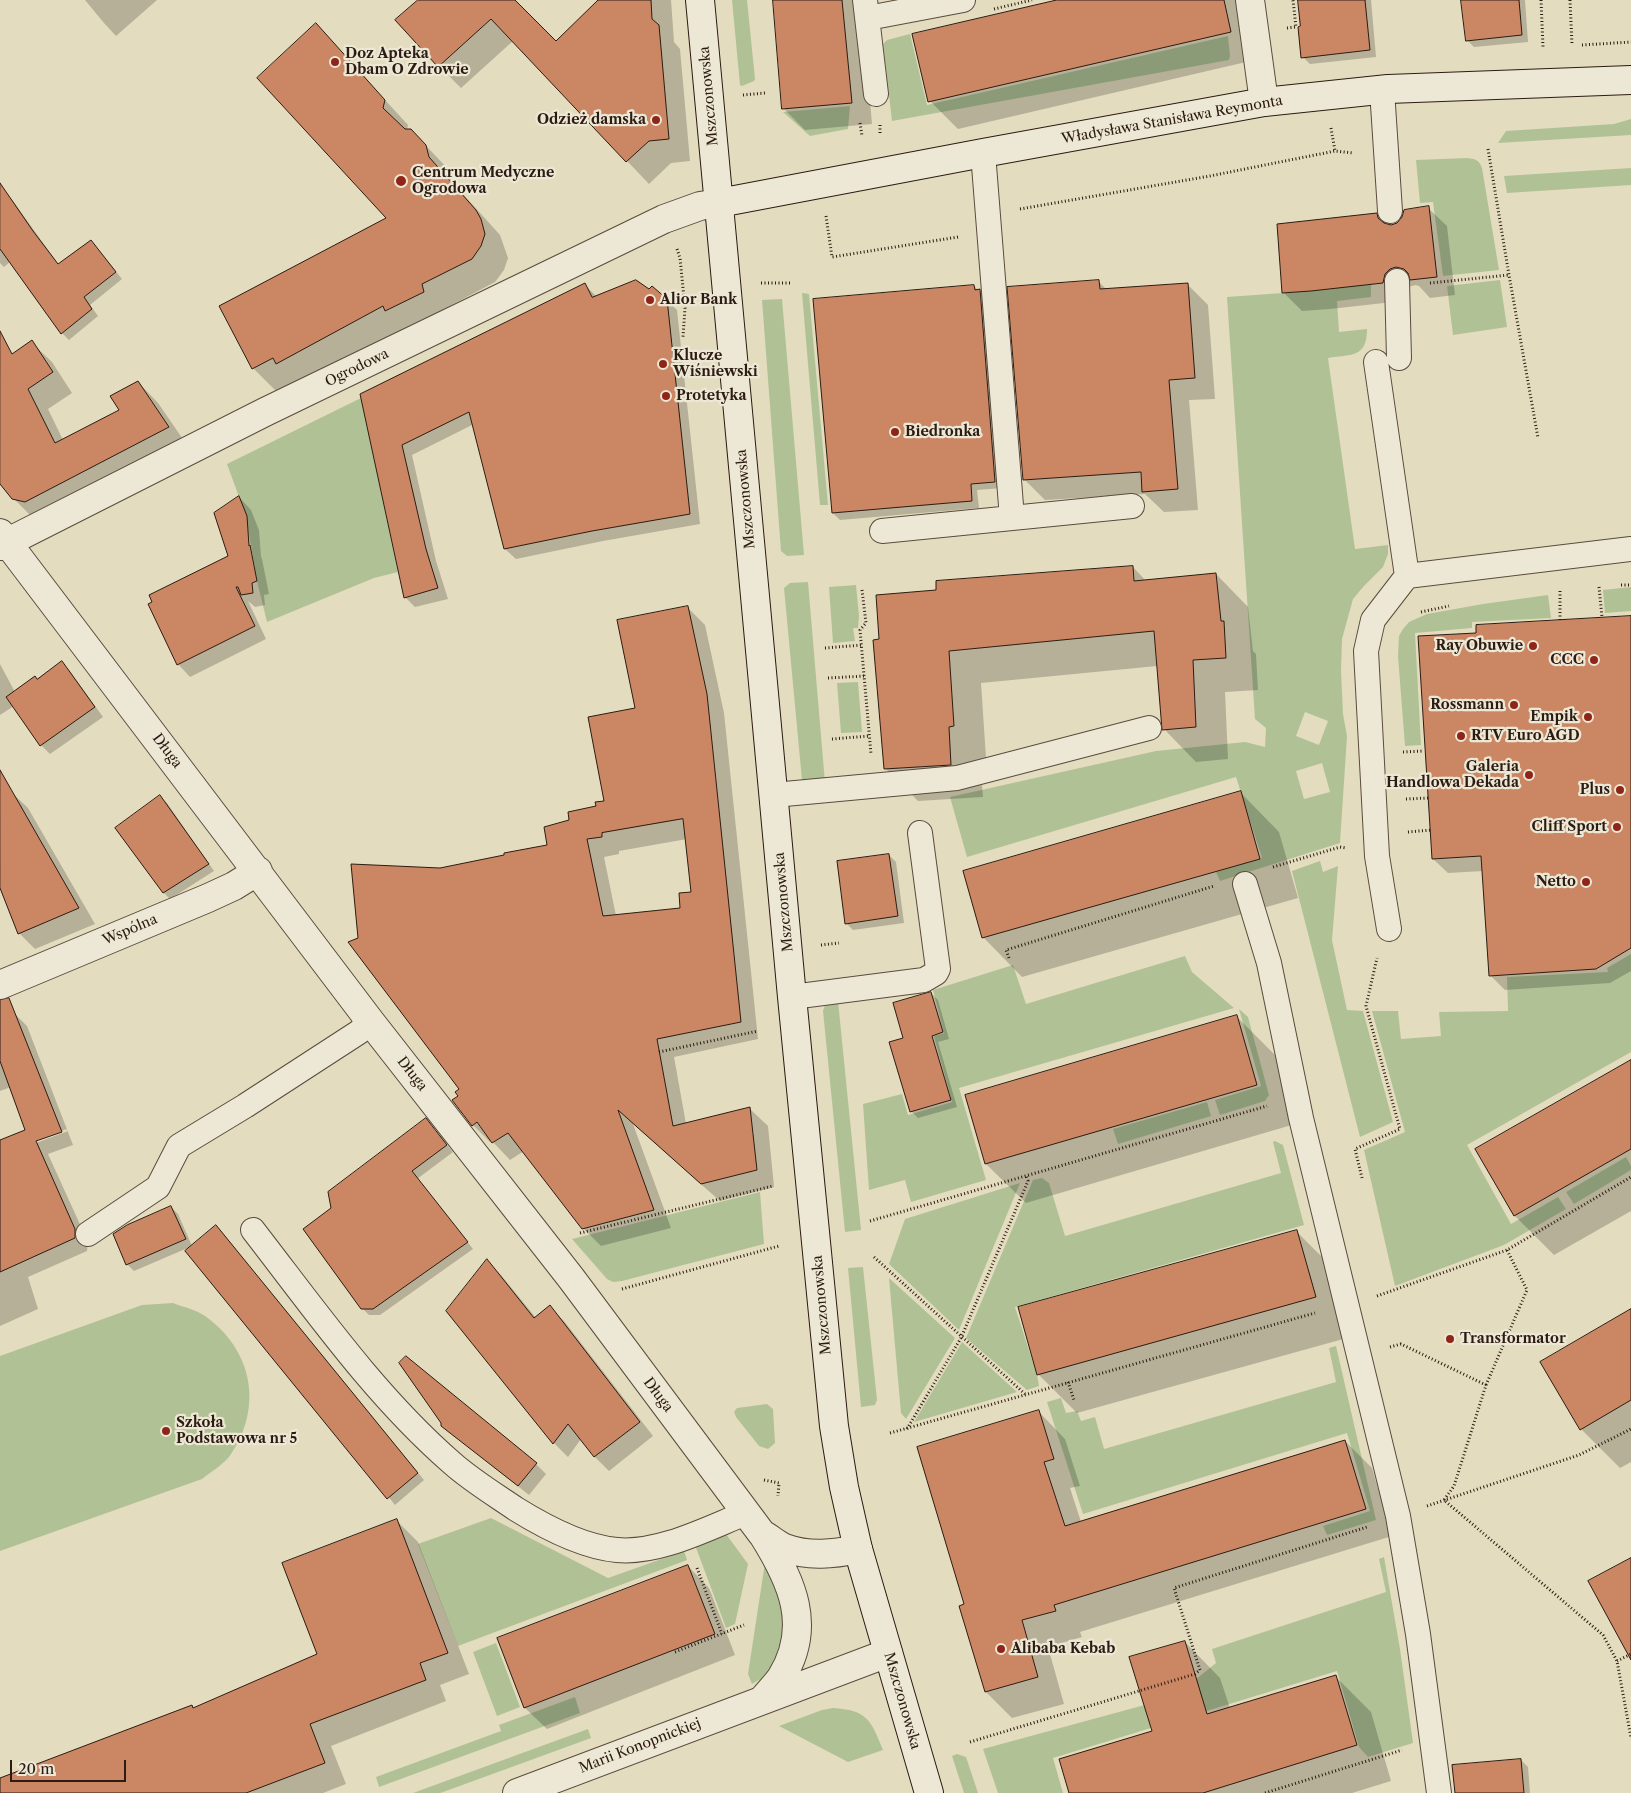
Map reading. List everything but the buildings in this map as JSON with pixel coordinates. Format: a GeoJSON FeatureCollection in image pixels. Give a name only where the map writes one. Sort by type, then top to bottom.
{"type":"FeatureCollection","features":[{"type":"Feature","properties":{"kind":"street","name":"Mszczonowska"},"geometry":{"type":"LineString","coordinates":[[700,0],[792,997],[834,1426],[844,1487],[858,1549],[929,1793]]}},
{"type":"Feature","properties":{"kind":"street"},"geometry":{"type":"LineString","coordinates":[[1250,0],[1264,102]]}},
{"type":"Feature","properties":{"kind":"street","name":"Władysława Stanisława Reymonta"},"geometry":{"type":"LineString","coordinates":[[719,203],[1264,102],[1382,90],[1631,80]]}},
{"type":"Feature","properties":{"kind":"street","name":"Ogrodowa"},"geometry":{"type":"LineString","coordinates":[[2,541],[664,218],[700,206],[719,203]]}},
{"type":"Feature","properties":{"kind":"street","name":"Długa"},"geometry":{"type":"LineString","coordinates":[[2,541],[258,870],[370,1021],[571,1278],[754,1523],[784,1548],[807,1554],[834,1554],[858,1549]]}},
{"type":"Feature","properties":{"kind":"street","name":"Wspólna"},"geometry":{"type":"LineString","coordinates":[[0,985],[208,898],[234,886],[258,870]]}},
{"type":"Feature","properties":{"kind":"street","name":"Marii Konopnickiej"},"geometry":{"type":"LineString","coordinates":[[754,1523],[785,1572],[793,1595],[798,1620],[796,1642],[789,1663],[780,1679],[764,1698]]}},
{"type":"Feature","properties":{"kind":"street","name":"Marii Konopnickiej"},"geometry":{"type":"LineString","coordinates":[[517,1793],[764,1698],[888,1653]]}},
{"type":"Feature","properties":{"kind":"lane"},"geometry":{"type":"LineString","coordinates":[[876,94],[866,9],[963,0]]}},
{"type":"Feature","properties":{"kind":"lane"},"geometry":{"type":"LineString","coordinates":[[1382,90],[1390,211]]}},
{"type":"Feature","properties":{"kind":"lane"},"geometry":{"type":"LineString","coordinates":[[984,153],[1012,518]]}},
{"type":"Feature","properties":{"kind":"lane"},"geometry":{"type":"LineString","coordinates":[[1397,281],[1399,358]]}},
{"type":"Feature","properties":{"kind":"lane"},"geometry":{"type":"LineString","coordinates":[[1376,362],[1407,576]]}},
{"type":"Feature","properties":{"kind":"lane"},"geometry":{"type":"LineString","coordinates":[[882,531],[1132,506]]}},
{"type":"Feature","properties":{"kind":"lane"},"geometry":{"type":"LineString","coordinates":[[1389,929],[1377,856],[1366,651],[1372,620],[1407,576],[1631,549]]}},
{"type":"Feature","properties":{"kind":"lane"},"geometry":{"type":"LineString","coordinates":[[774,795],[957,778],[1150,728]]}},
{"type":"Feature","properties":{"kind":"lane"},"geometry":{"type":"LineString","coordinates":[[792,997],[924,980],[936,973],[938,969],[920,833]]}},
{"type":"Feature","properties":{"kind":"lane"},"geometry":{"type":"LineString","coordinates":[[1245,884],[1269,963],[1301,1118],[1348,1304],[1398,1516],[1418,1634],[1439,1793]]}},
{"type":"Feature","properties":{"kind":"lane"},"geometry":{"type":"LineString","coordinates":[[88,1234],[158,1187],[179,1146],[245,1106],[359,1032],[370,1021]]}},
{"type":"Feature","properties":{"kind":"lane"},"geometry":{"type":"LineString","coordinates":[[253,1230],[360,1366],[405,1418],[452,1463],[488,1491],[538,1523],[580,1542],[616,1550],[644,1550],[685,1537],[754,1523]]}},
{"type":"Feature","properties":{"kind":"path"},"geometry":{"type":"LineString","coordinates":[[1541,0],[1543,47]]}},
{"type":"Feature","properties":{"kind":"path"},"geometry":{"type":"LineString","coordinates":[[1570,0],[1572,46]]}},
{"type":"Feature","properties":{"kind":"path"},"geometry":{"type":"LineString","coordinates":[[738,96],[765,93]]}},
{"type":"Feature","properties":{"kind":"path"},"geometry":{"type":"LineString","coordinates":[[1330,120],[1335,151]]}},
{"type":"Feature","properties":{"kind":"path"},"geometry":{"type":"LineString","coordinates":[[1488,149],[1538,438]]}},
{"type":"Feature","properties":{"kind":"path"},"geometry":{"type":"LineString","coordinates":[[825,208],[832,257],[975,234],[1015,210],[1210,176],[1335,151],[1354,153]]}},
{"type":"Feature","properties":{"kind":"path"},"geometry":{"type":"LineString","coordinates":[[674,248],[679,253],[684,293],[686,313],[683,337]]}},
{"type":"Feature","properties":{"kind":"path"},"geometry":{"type":"LineString","coordinates":[[1421,283],[1509,275]]}},
{"type":"Feature","properties":{"kind":"path"},"geometry":{"type":"LineString","coordinates":[[755,283],[790,283]]}},
{"type":"Feature","properties":{"kind":"path"},"geometry":{"type":"LineString","coordinates":[[1559,584],[1560,620]]}},
{"type":"Feature","properties":{"kind":"path"},"geometry":{"type":"LineString","coordinates":[[1615,586],[1631,585]]}},
{"type":"Feature","properties":{"kind":"path"},"geometry":{"type":"LineString","coordinates":[[1590,588],[1607,586]]}},
{"type":"Feature","properties":{"kind":"path"},"geometry":{"type":"LineString","coordinates":[[1600,587],[1602,617]]}},
{"type":"Feature","properties":{"kind":"path"},"geometry":{"type":"LineString","coordinates":[[862,590],[866,623],[860,630],[872,758]]}},
{"type":"Feature","properties":{"kind":"path"},"geometry":{"type":"LineString","coordinates":[[1550,592],[1560,591]]}},
{"type":"Feature","properties":{"kind":"path"},"geometry":{"type":"LineString","coordinates":[[1419,613],[1454,605]]}},
{"type":"Feature","properties":{"kind":"path"},"geometry":{"type":"LineString","coordinates":[[825,648],[862,645]]}},
{"type":"Feature","properties":{"kind":"path"},"geometry":{"type":"LineString","coordinates":[[828,678],[864,676]]}},
{"type":"Feature","properties":{"kind":"path"},"geometry":{"type":"LineString","coordinates":[[832,739],[869,736]]}},
{"type":"Feature","properties":{"kind":"path"},"geometry":{"type":"LineString","coordinates":[[1396,753],[1424,751]]}},
{"type":"Feature","properties":{"kind":"path"},"geometry":{"type":"LineString","coordinates":[[1401,799],[1428,798]]}},
{"type":"Feature","properties":{"kind":"path"},"geometry":{"type":"LineString","coordinates":[[1267,869],[1340,847],[1377,856],[1404,854],[1403,832],[1430,830]]}},
{"type":"Feature","properties":{"kind":"path"},"geometry":{"type":"LineString","coordinates":[[1009,958],[1006,950],[1220,884]]}},
{"type":"Feature","properties":{"kind":"path"},"geometry":{"type":"LineString","coordinates":[[820,945],[839,943]]}},
{"type":"Feature","properties":{"kind":"path"},"geometry":{"type":"LineString","coordinates":[[1362,1178],[1355,1149],[1400,1129],[1366,1006]]}},
{"type":"Feature","properties":{"kind":"path"},"geometry":{"type":"LineString","coordinates":[[659,1052],[758,1031]]}},
{"type":"Feature","properties":{"kind":"path"},"geometry":{"type":"LineString","coordinates":[[870,1221],[1268,1106]]}},
{"type":"Feature","properties":{"kind":"path"},"geometry":{"type":"LineString","coordinates":[[907,1430],[961,1338],[1028,1181],[1026,1176]]}},
{"type":"Feature","properties":{"kind":"path"},"geometry":{"type":"LineString","coordinates":[[890,1433],[907,1430],[1068,1382],[1390,1293],[1507,1250],[1631,1177]]}},
{"type":"Feature","properties":{"kind":"path"},"geometry":{"type":"LineString","coordinates":[[571,1235],[773,1186]]}},
{"type":"Feature","properties":{"kind":"path"},"geometry":{"type":"LineString","coordinates":[[617,1290],[779,1246]]}},
{"type":"Feature","properties":{"kind":"path"},"geometry":{"type":"LineString","coordinates":[[1444,1500],[1454,1486],[1486,1385],[1527,1290],[1507,1250]]}},
{"type":"Feature","properties":{"kind":"path"},"geometry":{"type":"LineString","coordinates":[[874,1257],[1025,1395]]}},
{"type":"Feature","properties":{"kind":"path"},"geometry":{"type":"LineString","coordinates":[[1360,1355],[1401,1344],[1486,1385]]}},
{"type":"Feature","properties":{"kind":"path"},"geometry":{"type":"LineString","coordinates":[[1068,1382],[1074,1400]]}},
{"type":"Feature","properties":{"kind":"path"},"geometry":{"type":"LineString","coordinates":[[970,1742],[1195,1674],[1200,1670],[1174,1588],[1579,1455],[1631,1429]]}},
{"type":"Feature","properties":{"kind":"path"},"geometry":{"type":"LineString","coordinates":[[778,1500],[779,1483]]}},
{"type":"Feature","properties":{"kind":"path"},"geometry":{"type":"LineString","coordinates":[[1444,1500],[1603,1635],[1617,1661],[1631,1738]]}},
{"type":"Feature","properties":{"kind":"path"},"geometry":{"type":"LineString","coordinates":[[685,1537],[722,1634]]}},
{"type":"Feature","properties":{"kind":"path"},"geometry":{"type":"LineString","coordinates":[[1181,1612],[1186,1610]]}},
{"type":"Feature","properties":{"kind":"path"},"geometry":{"type":"LineString","coordinates":[[675,1652],[744,1625]]}},
{"type":"Feature","properties":{"kind":"path"},"geometry":{"type":"LineString","coordinates":[[1617,1661],[1631,1654]]}},
{"type":"Feature","properties":{"kind":"path"},"geometry":{"type":"LineString","coordinates":[[1265,1793],[1408,1748]]}},
{"type":"Feature","properties":{"kind":"green space"},"geometry":{"type":"Polygon","coordinates":[[[732,0],[747,0],[755,79],[742,86],[740,85],[732,0]]]}},
{"type":"Feature","properties":{"kind":"green space"},"geometry":{"type":"Polygon","coordinates":[[[910,34],[927,105],[1228,36],[1230,56],[1229,60],[892,121],[883,44],[887,40],[910,34]]]}},
{"type":"Feature","properties":{"kind":"green space"},"geometry":{"type":"Polygon","coordinates":[[[850,106],[848,129],[810,136],[783,112],[850,106]]]}},
{"type":"Feature","properties":{"kind":"green space"},"geometry":{"type":"Polygon","coordinates":[[[1631,119],[1631,135],[1498,143],[1506,131],[1614,124],[1631,119]]]}},
{"type":"Feature","properties":{"kind":"green space"},"geometry":{"type":"Polygon","coordinates":[[[1467,158],[1477,160],[1482,168],[1499,270],[1443,276],[1433,202],[1420,203],[1416,160],[1467,158]]]}},
{"type":"Feature","properties":{"kind":"green space"},"geometry":{"type":"Polygon","coordinates":[[[1631,168],[1631,185],[1507,193],[1504,176],[1631,168]]]}},
{"type":"Feature","properties":{"kind":"green space"},"geometry":{"type":"Polygon","coordinates":[[[1500,280],[1507,327],[1453,335],[1447,286],[1500,280]]]}},
{"type":"Feature","properties":{"kind":"green space"},"geometry":{"type":"Polygon","coordinates":[[[1371,284],[1371,297],[1337,301],[1339,332],[1367,329],[1364,346],[1356,353],[1350,355],[1328,358],[1355,549],[1388,545],[1388,554],[1383,567],[1353,599],[1342,639],[1343,714],[1347,736],[1340,843],[1220,881],[1216,872],[1262,858],[1236,777],[967,857],[950,797],[1156,751],[1245,742],[1265,747],[1266,728],[1255,719],[1227,297],[1311,291],[1371,284]],[[1305,712],[1296,736],[1319,745],[1328,721],[1305,712]],[[1322,763],[1296,771],[1304,799],[1330,792],[1322,763]]]}},
{"type":"Feature","properties":{"kind":"green space"},"geometry":{"type":"Polygon","coordinates":[[[802,293],[809,294],[828,505],[820,505],[802,293]]]}},
{"type":"Feature","properties":{"kind":"green space"},"geometry":{"type":"Polygon","coordinates":[[[782,299],[804,555],[787,556],[781,551],[762,300],[782,299]]]}},
{"type":"Feature","properties":{"kind":"green space"},"geometry":{"type":"Polygon","coordinates":[[[361,398],[398,572],[374,578],[267,622],[257,581],[246,516],[227,464],[361,398]]]}},
{"type":"Feature","properties":{"kind":"green space"},"geometry":{"type":"Polygon","coordinates":[[[808,582],[825,783],[803,791],[784,588],[790,583],[808,582]]]}},
{"type":"Feature","properties":{"kind":"green space"},"geometry":{"type":"Polygon","coordinates":[[[856,585],[859,616],[858,628],[853,628],[855,641],[833,643],[829,587],[856,585]]]}},
{"type":"Feature","properties":{"kind":"green space"},"geometry":{"type":"Polygon","coordinates":[[[1631,587],[1631,611],[1605,613],[1603,590],[1631,587]]]}},
{"type":"Feature","properties":{"kind":"green space"},"geometry":{"type":"Polygon","coordinates":[[[1548,595],[1551,618],[1472,622],[1472,628],[1415,633],[1421,745],[1405,746],[1398,656],[1399,636],[1409,622],[1427,614],[1548,595]]]}},
{"type":"Feature","properties":{"kind":"green space"},"geometry":{"type":"Polygon","coordinates":[[[858,682],[862,732],[841,733],[837,683],[858,682]]]}},
{"type":"Feature","properties":{"kind":"green space"},"geometry":{"type":"Polygon","coordinates":[[[1320,861],[1323,872],[1338,866],[1332,940],[1347,1010],[1363,1011],[1393,1122],[1360,1137],[1292,871],[1320,861]]]}},
{"type":"Feature","properties":{"kind":"green space"},"geometry":{"type":"Polygon","coordinates":[[[1631,954],[1631,1052],[1467,1145],[1511,1224],[1558,1197],[1566,1209],[1504,1245],[1395,1286],[1364,1150],[1405,1132],[1372,1011],[1398,1011],[1401,1039],[1441,1036],[1439,1012],[1508,1011],[1507,977],[1608,972],[1607,968],[1631,954]]]}},
{"type":"Feature","properties":{"kind":"green space"},"geometry":{"type":"Polygon","coordinates":[[[1185,956],[1192,972],[1234,1008],[959,1088],[986,1180],[911,1202],[905,1180],[869,1190],[863,1104],[902,1094],[908,1115],[952,1102],[934,1036],[944,1033],[933,990],[1013,965],[1026,1004],[1185,956]]]}},
{"type":"Feature","properties":{"kind":"green space"},"geometry":{"type":"Polygon","coordinates":[[[832,1001],[838,1001],[861,1230],[845,1232],[823,1011],[825,1005],[832,1001]]]}},
{"type":"Feature","properties":{"kind":"green space"},"geometry":{"type":"Polygon","coordinates":[[[1239,1009],[1248,1017],[1269,1095],[1265,1101],[1220,1115],[1215,1100],[1261,1086],[1239,1009]]]}},
{"type":"Feature","properties":{"kind":"green space"},"geometry":{"type":"Polygon","coordinates":[[[1207,1102],[1211,1116],[1118,1144],[1113,1129],[1207,1102]]]}},
{"type":"Feature","properties":{"kind":"green space"},"geometry":{"type":"Polygon","coordinates":[[[1275,1141],[1283,1145],[1304,1225],[1015,1307],[1039,1386],[1027,1390],[966,1338],[1033,1180],[1042,1178],[1049,1183],[1065,1236],[1281,1173],[1273,1142],[1275,1141]]]}},
{"type":"Feature","properties":{"kind":"green space"},"geometry":{"type":"Polygon","coordinates":[[[1626,1157],[1631,1170],[1574,1204],[1566,1192],[1626,1157]]]}},
{"type":"Feature","properties":{"kind":"green space"},"geometry":{"type":"Polygon","coordinates":[[[1020,1183],[959,1330],[889,1264],[905,1219],[1020,1183]]]}},
{"type":"Feature","properties":{"kind":"green space"},"geometry":{"type":"Polygon","coordinates":[[[760,1192],[764,1244],[622,1281],[613,1282],[607,1279],[572,1239],[760,1192]]]}},
{"type":"Feature","properties":{"kind":"green space"},"geometry":{"type":"Polygon","coordinates":[[[863,1267],[877,1400],[875,1405],[861,1407],[848,1268],[863,1267]]]}},
{"type":"Feature","properties":{"kind":"green space"},"geometry":{"type":"Polygon","coordinates":[[[889,1278],[955,1338],[906,1419],[901,1413],[889,1278]]]}},
{"type":"Feature","properties":{"kind":"green space"},"geometry":{"type":"Polygon","coordinates":[[[173,1303],[205,1316],[234,1345],[243,1363],[248,1381],[247,1419],[240,1438],[229,1457],[202,1479],[0,1551],[0,1356],[142,1305],[173,1303]]]}},
{"type":"Feature","properties":{"kind":"green space"},"geometry":{"type":"Polygon","coordinates":[[[962,1342],[1017,1392],[914,1422],[962,1342]]]}},
{"type":"Feature","properties":{"kind":"green space"},"geometry":{"type":"Polygon","coordinates":[[[1336,1346],[1376,1520],[1327,1535],[1323,1526],[1370,1511],[1347,1433],[1083,1514],[1047,1402],[1061,1398],[1066,1413],[1077,1411],[1081,1421],[1095,1417],[1104,1449],[1336,1382],[1329,1348],[1336,1346]]]}},
{"type":"Feature","properties":{"kind":"green space"},"geometry":{"type":"Polygon","coordinates":[[[767,1404],[773,1409],[775,1443],[768,1449],[759,1446],[734,1412],[737,1408],[767,1404]]]}},
{"type":"Feature","properties":{"kind":"green space"},"geometry":{"type":"Polygon","coordinates":[[[491,1518],[608,1578],[684,1551],[687,1560],[458,1646],[418,1544],[491,1518]]]}},
{"type":"Feature","properties":{"kind":"green space"},"geometry":{"type":"Polygon","coordinates":[[[726,1534],[748,1564],[735,1624],[726,1628],[695,1545],[726,1534]]]}},
{"type":"Feature","properties":{"kind":"green space"},"geometry":{"type":"Polygon","coordinates":[[[766,1556],[786,1612],[782,1654],[766,1676],[752,1684],[748,1674],[766,1556]]]}},
{"type":"Feature","properties":{"kind":"green space"},"geometry":{"type":"Polygon","coordinates":[[[1384,1557],[1400,1649],[1413,1743],[1368,1757],[1359,1747],[1337,1671],[1053,1758],[1063,1793],[998,1793],[983,1749],[1174,1697],[1216,1663],[1212,1649],[1386,1592],[1379,1559],[1384,1557]]]}},
{"type":"Feature","properties":{"kind":"green space"},"geometry":{"type":"Polygon","coordinates":[[[496,1643],[520,1707],[497,1716],[473,1652],[496,1643]]]}},
{"type":"Feature","properties":{"kind":"green space"},"geometry":{"type":"Polygon","coordinates":[[[575,1697],[580,1713],[379,1787],[376,1777],[501,1731],[499,1725],[575,1697]]]}},
{"type":"Feature","properties":{"kind":"green space"},"geometry":{"type":"Polygon","coordinates":[[[833,1708],[853,1711],[866,1718],[875,1731],[883,1750],[848,1762],[779,1726],[822,1710],[833,1708]]]}},
{"type":"Feature","properties":{"kind":"green space"},"geometry":{"type":"Polygon","coordinates":[[[588,1729],[591,1738],[440,1793],[413,1793],[588,1729]]]}},
{"type":"Feature","properties":{"kind":"green space"},"geometry":{"type":"Polygon","coordinates":[[[957,1754],[966,1757],[978,1793],[964,1793],[952,1756],[957,1754]]]}},
{"type":"Feature","properties":{"kind":"place","name":"Doz Apteka Dbam O Zdrowie"},"geometry":{"type":"Point","coordinates":[335,62]}},
{"type":"Feature","properties":{"kind":"place","name":"Odzież damska"},"geometry":{"type":"Point","coordinates":[656,120]}},
{"type":"Feature","properties":{"kind":"place","name":"Centrum Medyczne Ogrodowa"},"geometry":{"type":"Point","coordinates":[401,181]}},
{"type":"Feature","properties":{"kind":"place","name":"Alior Bank"},"geometry":{"type":"Point","coordinates":[650,300]}},
{"type":"Feature","properties":{"kind":"place","name":"Klucze Wiśniewski"},"geometry":{"type":"Point","coordinates":[663,364]}},
{"type":"Feature","properties":{"kind":"place","name":"Protetyka"},"geometry":{"type":"Point","coordinates":[666,396]}},
{"type":"Feature","properties":{"kind":"place","name":"Biedronka"},"geometry":{"type":"Point","coordinates":[895,432]}},
{"type":"Feature","properties":{"kind":"place","name":"Ray Obuwie"},"geometry":{"type":"Point","coordinates":[1533,646]}},
{"type":"Feature","properties":{"kind":"place","name":"CCC"},"geometry":{"type":"Point","coordinates":[1594,660]}},
{"type":"Feature","properties":{"kind":"place","name":"Rossmann"},"geometry":{"type":"Point","coordinates":[1514,705]}},
{"type":"Feature","properties":{"kind":"place","name":"Empik"},"geometry":{"type":"Point","coordinates":[1588,717]}},
{"type":"Feature","properties":{"kind":"place","name":"RTV Euro AGD"},"geometry":{"type":"Point","coordinates":[1461,736]}},
{"type":"Feature","properties":{"kind":"place","name":"Galeria Handlowa Dekada"},"geometry":{"type":"Point","coordinates":[1529,775]}},
{"type":"Feature","properties":{"kind":"place","name":"Plus"},"geometry":{"type":"Point","coordinates":[1620,790]}},
{"type":"Feature","properties":{"kind":"place","name":"Cliff Sport"},"geometry":{"type":"Point","coordinates":[1617,827]}},
{"type":"Feature","properties":{"kind":"place","name":"Netto"},"geometry":{"type":"Point","coordinates":[1586,882]}},
{"type":"Feature","properties":{"kind":"place","name":"Transformator"},"geometry":{"type":"Point","coordinates":[1450,1339]}},
{"type":"Feature","properties":{"kind":"place","name":"Szkoła Podstawowa nr 5"},"geometry":{"type":"Point","coordinates":[166,1431]}},
{"type":"Feature","properties":{"kind":"place","name":"Alibaba Kebab"},"geometry":{"type":"Point","coordinates":[1001,1649]}}]}
